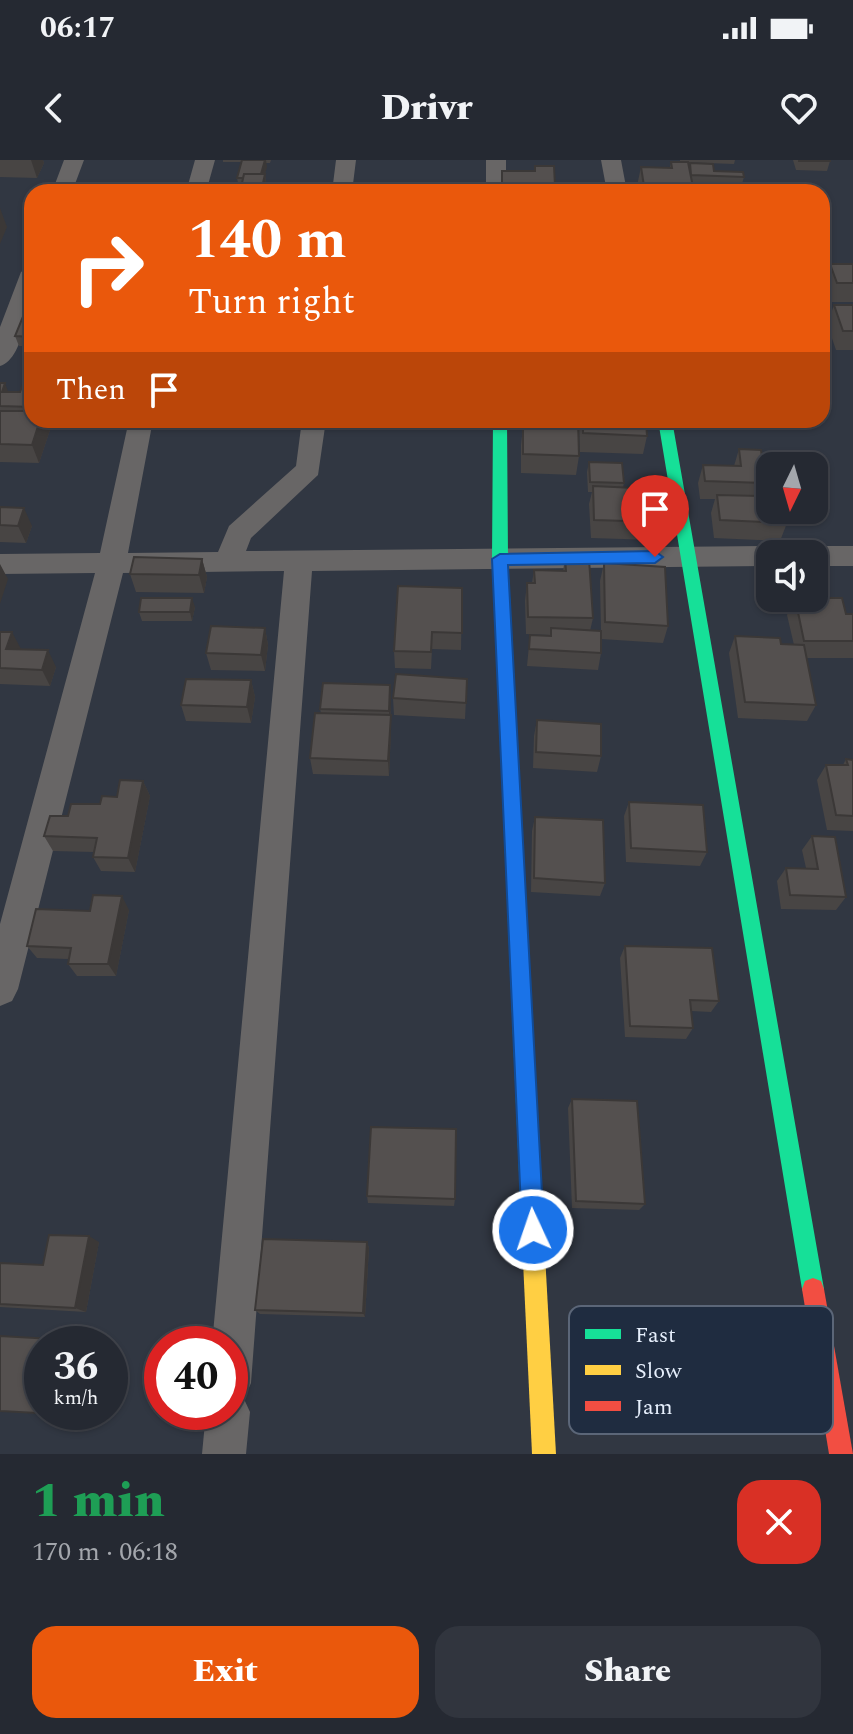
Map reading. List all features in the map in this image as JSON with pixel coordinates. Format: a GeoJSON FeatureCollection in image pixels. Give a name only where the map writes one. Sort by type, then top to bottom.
{"type":"FeatureCollection","features":[{"type":"Feature","properties":{"kind":"street"},"geometry":{"type":"LineString","coordinates":[[65,184],[74,160]]}},
{"type":"Feature","properties":{"kind":"street"},"geometry":{"type":"LineString","coordinates":[[198,184],[205,160]]}},
{"type":"Feature","properties":{"kind":"street"},"geometry":{"type":"LineString","coordinates":[[343,184],[346,160]]}},
{"type":"Feature","properties":{"kind":"street"},"geometry":{"type":"LineString","coordinates":[[496,160],[496,184]]}},
{"type":"Feature","properties":{"kind":"street"},"geometry":{"type":"LineString","coordinates":[[611,160],[616,184]]}},
{"type":"Feature","properties":{"kind":"street"},"geometry":{"type":"LineString","coordinates":[[0,358],[24,294]]}},
{"type":"Feature","properties":{"kind":"street"},"geometry":{"type":"LineString","coordinates":[[0,989],[112,563],[139,428]]}},
{"type":"Feature","properties":{"kind":"street"},"geometry":{"type":"LineString","coordinates":[[229,560],[239,533],[309,469],[313,428]]}},
{"type":"Feature","properties":{"kind":"street"},"geometry":{"type":"LineString","coordinates":[[500,428],[500,559],[544,1454]]}},
{"type":"Feature","properties":{"kind":"street"},"geometry":{"type":"LineString","coordinates":[[666,428],[815,1306]]}},
{"type":"Feature","properties":{"kind":"street"},"geometry":{"type":"LineString","coordinates":[[0,564],[756,556]]}},
{"type":"Feature","properties":{"kind":"street"},"geometry":{"type":"LineString","coordinates":[[828,556],[853,556]]}},
{"type":"Feature","properties":{"kind":"street"},"geometry":{"type":"LineString","coordinates":[[235,1326],[299,561]]}},
{"type":"Feature","properties":{"kind":"street"},"geometry":{"type":"LineString","coordinates":[[833,1408],[841,1454]]}},
{"type":"Feature","properties":{"kind":"street"},"geometry":{"type":"LineString","coordinates":[[224,1454],[226,1430]]}},
{"type":"Feature","properties":{"kind":"building"},"geometry":{"type":"Polygon","coordinates":[[[242,160],[265,160],[261,174],[244,174],[243,178],[237,178],[242,160]]]}},
{"type":"Feature","properties":{"kind":"building"},"geometry":{"type":"Polygon","coordinates":[[[671,162],[688,162],[692,184],[644,184],[641,167],[672,168],[671,162]]]}},
{"type":"Feature","properties":{"kind":"building"},"geometry":{"type":"Polygon","coordinates":[[[690,163],[713,164],[714,171],[743,172],[744,177],[691,175],[690,163]]]}},
{"type":"Feature","properties":{"kind":"building"},"geometry":{"type":"Polygon","coordinates":[[[535,166],[554,166],[555,184],[502,184],[502,171],[535,171],[535,166]]]}},
{"type":"Feature","properties":{"kind":"building"},"geometry":{"type":"Polygon","coordinates":[[[244,174],[265,174],[263,184],[211,184],[211,183],[242,183],[244,174]]]}},
{"type":"Feature","properties":{"kind":"building"},"geometry":{"type":"Polygon","coordinates":[[[830,264],[853,264],[853,283],[837,283],[830,264]]]}},
{"type":"Feature","properties":{"kind":"building"},"geometry":{"type":"Polygon","coordinates":[[[834,305],[853,305],[853,331],[843,331],[834,305]]]}},
{"type":"Feature","properties":{"kind":"building"},"geometry":{"type":"Polygon","coordinates":[[[24,314],[24,337],[15,336],[24,314]]]}},
{"type":"Feature","properties":{"kind":"building"},"geometry":{"type":"Polygon","coordinates":[[[0,383],[5,383],[2,392],[20,392],[24,384],[24,407],[0,406],[0,383]]]}},
{"type":"Feature","properties":{"kind":"building"},"geometry":{"type":"Polygon","coordinates":[[[0,411],[24,411],[24,428],[37,428],[32,445],[0,444],[0,411]]]}},
{"type":"Feature","properties":{"kind":"building"},"geometry":{"type":"Polygon","coordinates":[[[523,428],[578,428],[579,456],[523,454],[523,428]]]}},
{"type":"Feature","properties":{"kind":"building"},"geometry":{"type":"Polygon","coordinates":[[[583,428],[646,428],[647,436],[583,433],[583,428]]]}},
{"type":"Feature","properties":{"kind":"building"},"geometry":{"type":"Polygon","coordinates":[[[739,449],[761,450],[756,452],[756,483],[705,481],[703,465],[741,466],[739,449]]]}},
{"type":"Feature","properties":{"kind":"building"},"geometry":{"type":"Polygon","coordinates":[[[589,462],[622,463],[624,483],[590,482],[589,462]]]}},
{"type":"Feature","properties":{"kind":"building"},"geometry":{"type":"Polygon","coordinates":[[[593,486],[656,489],[659,522],[594,520],[593,486]]]}},
{"type":"Feature","properties":{"kind":"building"},"geometry":{"type":"Polygon","coordinates":[[[717,495],[756,496],[756,522],[720,520],[717,495]]]}},
{"type":"Feature","properties":{"kind":"building"},"geometry":{"type":"Polygon","coordinates":[[[0,507],[24,508],[18,526],[0,525],[0,507]]]}},
{"type":"Feature","properties":{"kind":"building"},"geometry":{"type":"Polygon","coordinates":[[[134,557],[202,559],[199,575],[130,574],[134,557]]]}},
{"type":"Feature","properties":{"kind":"building"},"geometry":{"type":"Polygon","coordinates":[[[565,558],[589,559],[593,618],[528,617],[527,583],[535,583],[534,570],[566,571],[565,558]]]}},
{"type":"Feature","properties":{"kind":"building"},"geometry":{"type":"Polygon","coordinates":[[[604,563],[665,567],[668,626],[605,622],[604,563]]]}},
{"type":"Feature","properties":{"kind":"building"},"geometry":{"type":"Polygon","coordinates":[[[398,586],[462,588],[462,633],[432,632],[431,652],[394,651],[398,586]]]}},
{"type":"Feature","properties":{"kind":"building"},"geometry":{"type":"Polygon","coordinates":[[[141,598],[192,598],[190,612],[139,612],[141,598]]]}},
{"type":"Feature","properties":{"kind":"building"},"geometry":{"type":"Polygon","coordinates":[[[828,598],[842,598],[846,614],[853,614],[853,641],[804,641],[798,612],[828,612],[828,598]]]}},
{"type":"Feature","properties":{"kind":"building"},"geometry":{"type":"Polygon","coordinates":[[[211,626],[265,628],[261,655],[206,653],[211,626]]]}},
{"type":"Feature","properties":{"kind":"building"},"geometry":{"type":"Polygon","coordinates":[[[551,628],[601,631],[601,653],[529,649],[530,635],[551,636],[551,628]]]}},
{"type":"Feature","properties":{"kind":"building"},"geometry":{"type":"Polygon","coordinates":[[[0,632],[12,632],[6,649],[48,650],[42,670],[0,668],[0,632]]]}},
{"type":"Feature","properties":{"kind":"building"},"geometry":{"type":"Polygon","coordinates":[[[735,636],[780,638],[781,644],[804,645],[816,705],[745,702],[735,636]]]}},
{"type":"Feature","properties":{"kind":"building"},"geometry":{"type":"Polygon","coordinates":[[[396,674],[467,679],[466,703],[393,698],[396,674]]]}},
{"type":"Feature","properties":{"kind":"building"},"geometry":{"type":"Polygon","coordinates":[[[186,679],[251,680],[247,707],[181,705],[186,679]]]}},
{"type":"Feature","properties":{"kind":"building"},"geometry":{"type":"Polygon","coordinates":[[[323,683],[390,685],[389,711],[320,709],[323,683]]]}},
{"type":"Feature","properties":{"kind":"building"},"geometry":{"type":"Polygon","coordinates":[[[315,713],[391,715],[388,761],[310,758],[315,713]]]}},
{"type":"Feature","properties":{"kind":"building"},"geometry":{"type":"Polygon","coordinates":[[[537,720],[601,724],[601,756],[536,752],[537,720]]]}},
{"type":"Feature","properties":{"kind":"building"},"geometry":{"type":"Polygon","coordinates":[[[846,759],[853,760],[853,816],[836,815],[826,765],[848,765],[846,759]]]}},
{"type":"Feature","properties":{"kind":"building"},"geometry":{"type":"Polygon","coordinates":[[[120,780],[143,781],[128,858],[93,857],[97,838],[44,836],[50,816],[68,816],[71,804],[100,804],[102,796],[117,797],[120,780]]]}},
{"type":"Feature","properties":{"kind":"building"},"geometry":{"type":"Polygon","coordinates":[[[629,802],[703,805],[707,852],[631,848],[629,802]]]}},
{"type":"Feature","properties":{"kind":"building"},"geometry":{"type":"Polygon","coordinates":[[[535,817],[603,820],[605,883],[534,878],[535,817]]]}},
{"type":"Feature","properties":{"kind":"building"},"geometry":{"type":"Polygon","coordinates":[[[812,836],[835,837],[846,897],[790,895],[786,868],[818,869],[812,836]]]}},
{"type":"Feature","properties":{"kind":"building"},"geometry":{"type":"Polygon","coordinates":[[[93,895],[122,896],[108,964],[68,964],[71,948],[27,946],[36,909],[90,911],[93,895]]]}},
{"type":"Feature","properties":{"kind":"building"},"geometry":{"type":"Polygon","coordinates":[[[625,946],[712,948],[719,1001],[690,1000],[693,1028],[630,1026],[625,946]]]}},
{"type":"Feature","properties":{"kind":"building"},"geometry":{"type":"Polygon","coordinates":[[[572,1099],[637,1101],[645,1204],[576,1201],[572,1099]]]}},
{"type":"Feature","properties":{"kind":"building"},"geometry":{"type":"Polygon","coordinates":[[[371,1127],[456,1129],[455,1199],[367,1196],[371,1127]]]}},
{"type":"Feature","properties":{"kind":"building"},"geometry":{"type":"Polygon","coordinates":[[[49,1235],[89,1236],[75,1308],[0,1304],[0,1263],[43,1265],[49,1235]]]}},
{"type":"Feature","properties":{"kind":"building"},"geometry":{"type":"Polygon","coordinates":[[[263,1239],[367,1242],[363,1313],[255,1310],[263,1239]]]}},
{"type":"Feature","properties":{"kind":"building"},"geometry":{"type":"Polygon","coordinates":[[[0,1336],[24,1337],[24,1412],[0,1411],[0,1336]]]}},
{"type":"Feature","properties":{"kind":"traffic: fast"},"geometry":{"type":"LineString","coordinates":[[500,428],[500,559],[532,1218]]}},
{"type":"Feature","properties":{"kind":"traffic: fast"},"geometry":{"type":"LineString","coordinates":[[666,428],[813,1289]]}},
{"type":"Feature","properties":{"kind":"traffic: slow"},"geometry":{"type":"LineString","coordinates":[[532,1218],[544,1454]]}},
{"type":"Feature","properties":{"kind":"traffic: jam"},"geometry":{"type":"LineString","coordinates":[[813,1289],[816,1306]]}},
{"type":"Feature","properties":{"kind":"traffic: jam"},"geometry":{"type":"LineString","coordinates":[[833,1407],[841,1454]]}},
{"type":"Feature","properties":{"kind":"route"},"geometry":{"type":"LineString","coordinates":[[533,1230],[500,559],[655,557]]}}]}
